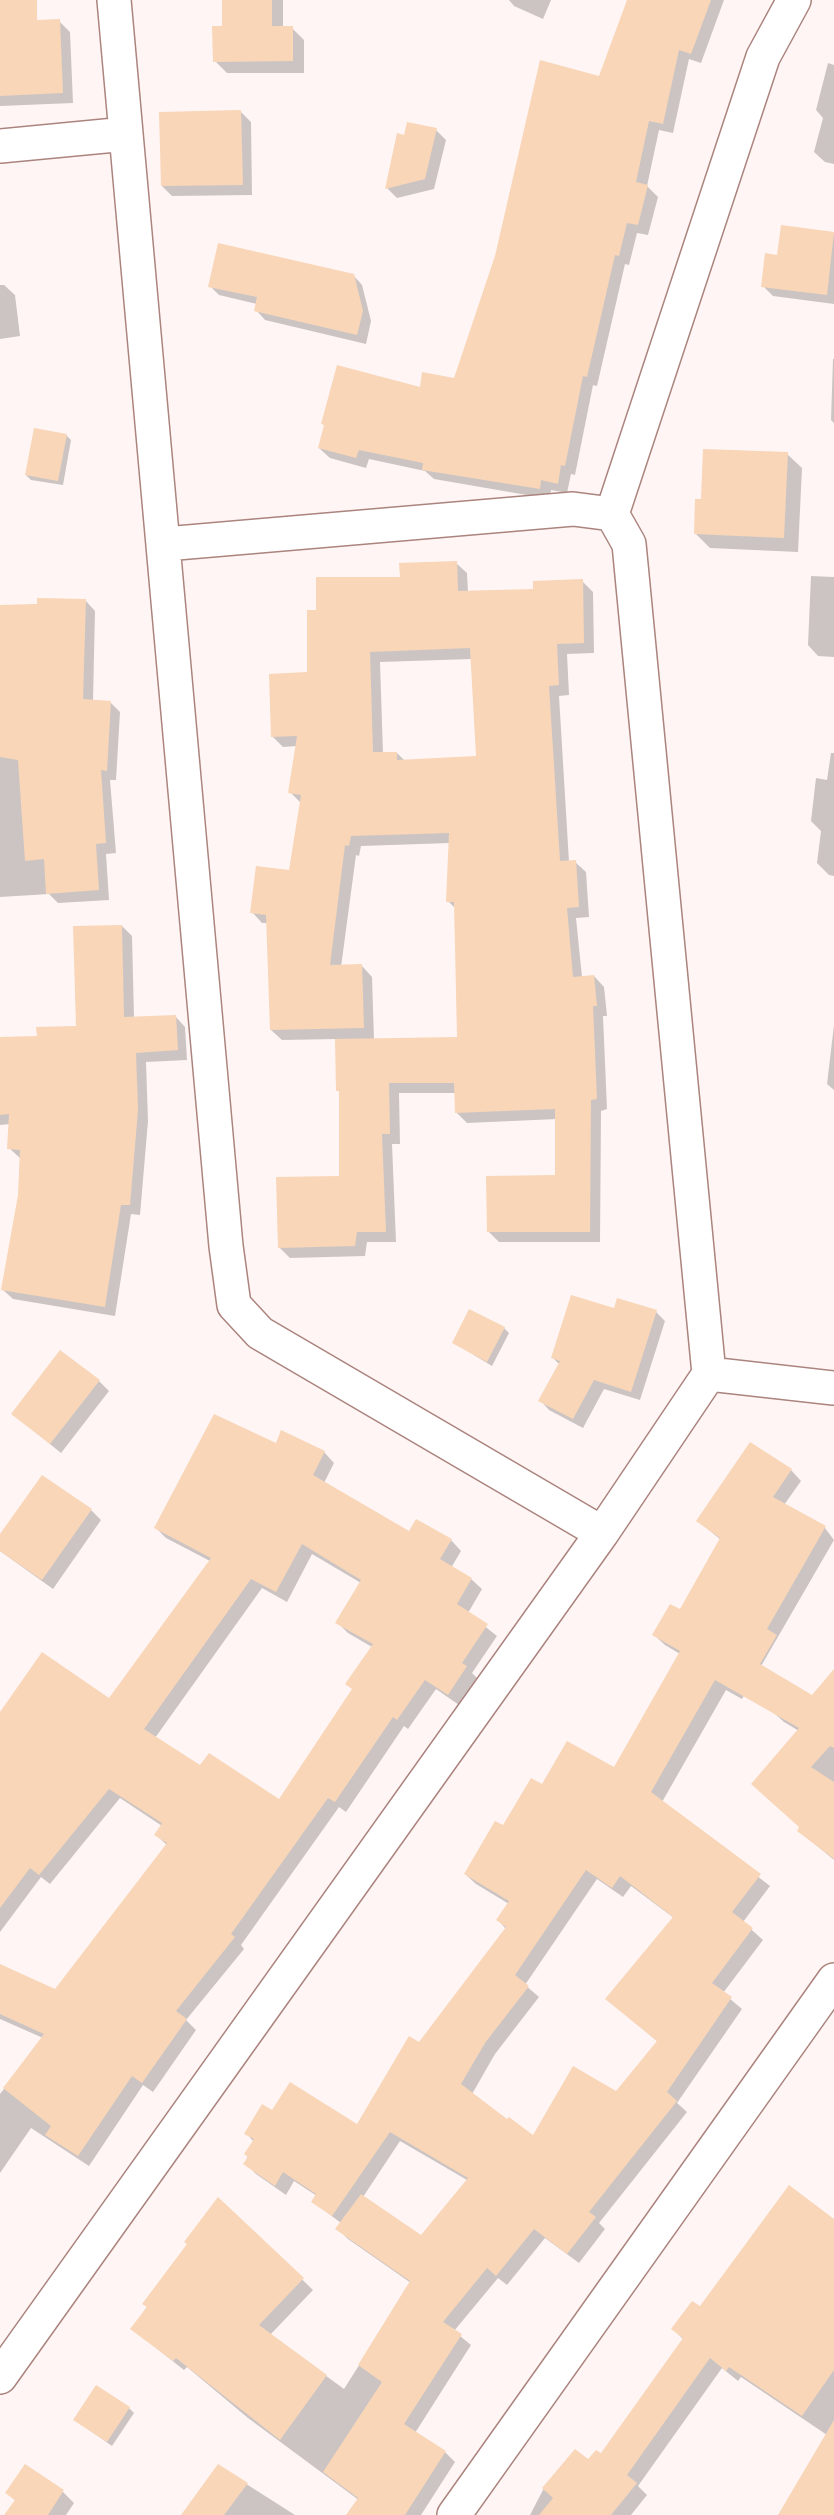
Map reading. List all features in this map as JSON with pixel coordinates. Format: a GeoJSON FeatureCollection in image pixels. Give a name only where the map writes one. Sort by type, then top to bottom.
{"type":"FeatureCollection","features":[{"type":"Feature","properties":{"kind":"street"},"geometry":{"type":"LineString","coordinates":[[114,0],[165,544],[226,1246],[234,1305],[260,1333],[602,1533]]}},
{"type":"Feature","properties":{"kind":"street"},"geometry":{"type":"LineString","coordinates":[[0,2377],[602,1533],[709,1374],[629,544],[612,514],[763,57],[794,0]]}},
{"type":"Feature","properties":{"kind":"street"},"geometry":{"type":"LineString","coordinates":[[0,146],[126,134]]}},
{"type":"Feature","properties":{"kind":"street"},"geometry":{"type":"LineString","coordinates":[[165,544],[573,509],[612,514]]}},
{"type":"Feature","properties":{"kind":"street"},"geometry":{"type":"LineString","coordinates":[[709,1374],[834,1388]]}},
{"type":"Feature","properties":{"kind":"street"},"geometry":{"type":"LineString","coordinates":[[454,2515],[834,1980]]}},
{"type":"Feature","properties":{"kind":"building"},"geometry":{"type":"Polygon","coordinates":[[[0,0],[37,0],[37,20],[60,19],[63,93],[0,96],[0,0]]]}},
{"type":"Feature","properties":{"kind":"building"},"geometry":{"type":"Polygon","coordinates":[[[222,0],[272,0],[272,26],[293,26],[293,61],[213,62],[212,26],[222,26],[222,0]]]}},
{"type":"Feature","properties":{"kind":"building"},"geometry":{"type":"Polygon","coordinates":[[[627,0],[711,0],[691,54],[679,50],[663,124],[649,121],[636,182],[648,185],[638,225],[627,223],[619,256],[615,255],[587,377],[583,376],[565,466],[561,465],[558,484],[541,480],[540,489],[422,470],[423,463],[359,450],[356,458],[318,448],[324,425],[321,424],[337,365],[420,387],[422,372],[454,378],[495,256],[540,60],[599,76],[627,0]]]}},
{"type":"Feature","properties":{"kind":"building"},"geometry":{"type":"Polygon","coordinates":[[[241,110],[243,185],[161,186],[159,112],[241,110]]]}},
{"type":"Feature","properties":{"kind":"building"},"geometry":{"type":"Polygon","coordinates":[[[407,122],[437,128],[425,179],[385,189],[397,133],[404,135],[407,122]]]}},
{"type":"Feature","properties":{"kind":"building"},"geometry":{"type":"Polygon","coordinates":[[[781,225],[834,232],[827,295],[761,287],[765,253],[777,255],[781,225]]]}},
{"type":"Feature","properties":{"kind":"building"},"geometry":{"type":"Polygon","coordinates":[[[218,243],[354,274],[363,311],[357,335],[254,311],[257,297],[208,287],[218,243]]]}},
{"type":"Feature","properties":{"kind":"building"},"geometry":{"type":"Polygon","coordinates":[[[34,428],[67,434],[58,481],[25,475],[34,428]]]}},
{"type":"Feature","properties":{"kind":"building"},"geometry":{"type":"Polygon","coordinates":[[[703,449],[788,452],[784,538],[694,534],[695,499],[701,499],[703,449]]]}},
{"type":"Feature","properties":{"kind":"building"},"geometry":{"type":"Polygon","coordinates":[[[457,561],[458,591],[533,589],[533,581],[583,579],[584,643],[557,644],[559,685],[549,686],[560,861],[576,860],[579,907],[567,908],[573,977],[594,975],[597,1006],[593,1006],[597,1099],[591,1100],[590,1232],[487,1232],[486,1176],[555,1175],[555,1109],[455,1113],[454,1083],[389,1083],[390,1134],[382,1134],[386,1232],[357,1232],[355,1246],[278,1248],[276,1177],[339,1176],[339,1091],[336,1091],[335,1039],[457,1037],[454,902],[446,902],[449,833],[351,836],[349,846],[345,845],[330,965],[362,964],[364,1028],[270,1030],[266,915],[250,913],[256,866],[289,870],[301,795],[288,793],[297,736],[271,737],[269,674],[307,672],[307,610],[316,610],[316,577],[400,577],[399,563],[457,561]],[[470,648],[370,652],[373,752],[397,752],[397,760],[476,756],[470,648]]]}},
{"type":"Feature","properties":{"kind":"building"},"geometry":{"type":"Polygon","coordinates":[[[37,598],[86,599],[83,699],[111,701],[107,771],[101,770],[106,843],[96,844],[99,890],[46,894],[44,859],[25,861],[18,760],[0,757],[0,605],[37,604],[37,598]]]}},
{"type":"Feature","properties":{"kind":"building"},"geometry":{"type":"Polygon","coordinates":[[[122,925],[124,1017],[176,1015],[178,1050],[136,1053],[138,1110],[130,1205],[121,1205],[105,1307],[1,1290],[18,1195],[20,1150],[7,1149],[9,1114],[0,1115],[0,1037],[37,1036],[36,1027],[76,1026],[73,926],[122,925]]]}},
{"type":"Feature","properties":{"kind":"building"},"geometry":{"type":"Polygon","coordinates":[[[571,1295],[614,1308],[617,1298],[657,1310],[631,1392],[594,1380],[573,1419],[538,1401],[560,1361],[551,1358],[571,1295]]]}},
{"type":"Feature","properties":{"kind":"building"},"geometry":{"type":"Polygon","coordinates":[[[469,1309],[505,1327],[487,1362],[452,1343],[469,1309]]]}},
{"type":"Feature","properties":{"kind":"building"},"geometry":{"type":"Polygon","coordinates":[[[60,1350],[100,1380],[50,1444],[11,1414],[60,1350]]]}},
{"type":"Feature","properties":{"kind":"building"},"geometry":{"type":"Polygon","coordinates":[[[214,1414],[276,1443],[281,1430],[325,1451],[313,1475],[409,1531],[416,1519],[452,1539],[440,1559],[472,1578],[457,1604],[488,1624],[462,1663],[467,1666],[448,1695],[425,1680],[397,1720],[393,1717],[335,1802],[328,1798],[231,1934],[235,1937],[176,2011],[187,2019],[142,2083],[132,2076],[78,2156],[45,2135],[51,2126],[3,2088],[44,2034],[0,2014],[0,1964],[55,1989],[167,1843],[154,1835],[162,1823],[109,1789],[39,1875],[30,1868],[0,1908],[0,1712],[42,1652],[109,1698],[211,1558],[154,1528],[214,1414]],[[302,1544],[276,1592],[251,1579],[144,1729],[200,1765],[209,1753],[279,1799],[352,1689],[345,1684],[373,1644],[335,1623],[361,1580],[302,1544]]]}},
{"type":"Feature","properties":{"kind":"building"},"geometry":{"type":"Polygon","coordinates":[[[750,1442],[792,1469],[773,1497],[826,1526],[767,1629],[777,1635],[760,1664],[812,1695],[834,1669],[834,1748],[830,1746],[811,1767],[834,1782],[834,1859],[797,1831],[799,1827],[751,1784],[799,1728],[715,1680],[651,1792],[761,1874],[732,1912],[753,1928],[712,1983],[732,1997],[667,2092],[677,2101],[589,2212],[596,2217],[567,2254],[534,2229],[496,2276],[487,2268],[443,2322],[462,2334],[404,2424],[446,2451],[405,2515],[346,2515],[358,2498],[323,2472],[382,2382],[358,2365],[410,2281],[335,2229],[361,2194],[421,2235],[468,2178],[390,2132],[332,2216],[311,2202],[316,2194],[283,2172],[275,2186],[243,2164],[248,2157],[244,2154],[254,2139],[244,2134],[262,2104],[272,2110],[290,2082],[357,2124],[409,2036],[419,2042],[506,1927],[496,1920],[509,1901],[464,1874],[495,1821],[503,1825],[531,1778],[542,1784],[567,1741],[614,1767],[680,1651],[652,1635],[670,1604],[680,1609],[720,1538],[696,1521],[750,1442]],[[586,1870],[515,1975],[529,1986],[485,2043],[461,2084],[507,2119],[509,2117],[533,2135],[573,2066],[616,2091],[657,2041],[605,1999],[673,1917],[620,1876],[612,1888],[586,1870]]]}},
{"type":"Feature","properties":{"kind":"building"},"geometry":{"type":"Polygon","coordinates":[[[42,1475],[92,1509],[42,1580],[0,1551],[0,1534],[42,1475]]]}},
{"type":"Feature","properties":{"kind":"building"},"geometry":{"type":"Polygon","coordinates":[[[789,2185],[834,2219],[834,2370],[802,2416],[729,2367],[726,2371],[710,2358],[627,2475],[637,2483],[611,2515],[539,2515],[553,2498],[542,2488],[575,2449],[588,2459],[596,2450],[601,2453],[683,2338],[671,2329],[692,2301],[700,2306],[789,2185]]]}},
{"type":"Feature","properties":{"kind":"building"},"geometry":{"type":"Polygon","coordinates":[[[218,2197],[304,2278],[259,2325],[327,2375],[280,2440],[176,2358],[173,2361],[130,2329],[147,2307],[142,2304],[187,2244],[184,2242],[218,2197]]]}},
{"type":"Feature","properties":{"kind":"building"},"geometry":{"type":"Polygon","coordinates":[[[96,2385],[130,2407],[107,2442],[73,2420],[96,2385]]]}},
{"type":"Feature","properties":{"kind":"building"},"geometry":{"type":"Polygon","coordinates":[[[834,2420],[834,2515],[778,2515],[834,2420]]]}},
{"type":"Feature","properties":{"kind":"building"},"geometry":{"type":"Polygon","coordinates":[[[25,2464],[64,2490],[48,2515],[4,2515],[15,2500],[5,2493],[25,2464]]]}},
{"type":"Feature","properties":{"kind":"building"},"geometry":{"type":"Polygon","coordinates":[[[218,2464],[248,2483],[224,2515],[181,2515],[218,2464]]]}}]}
